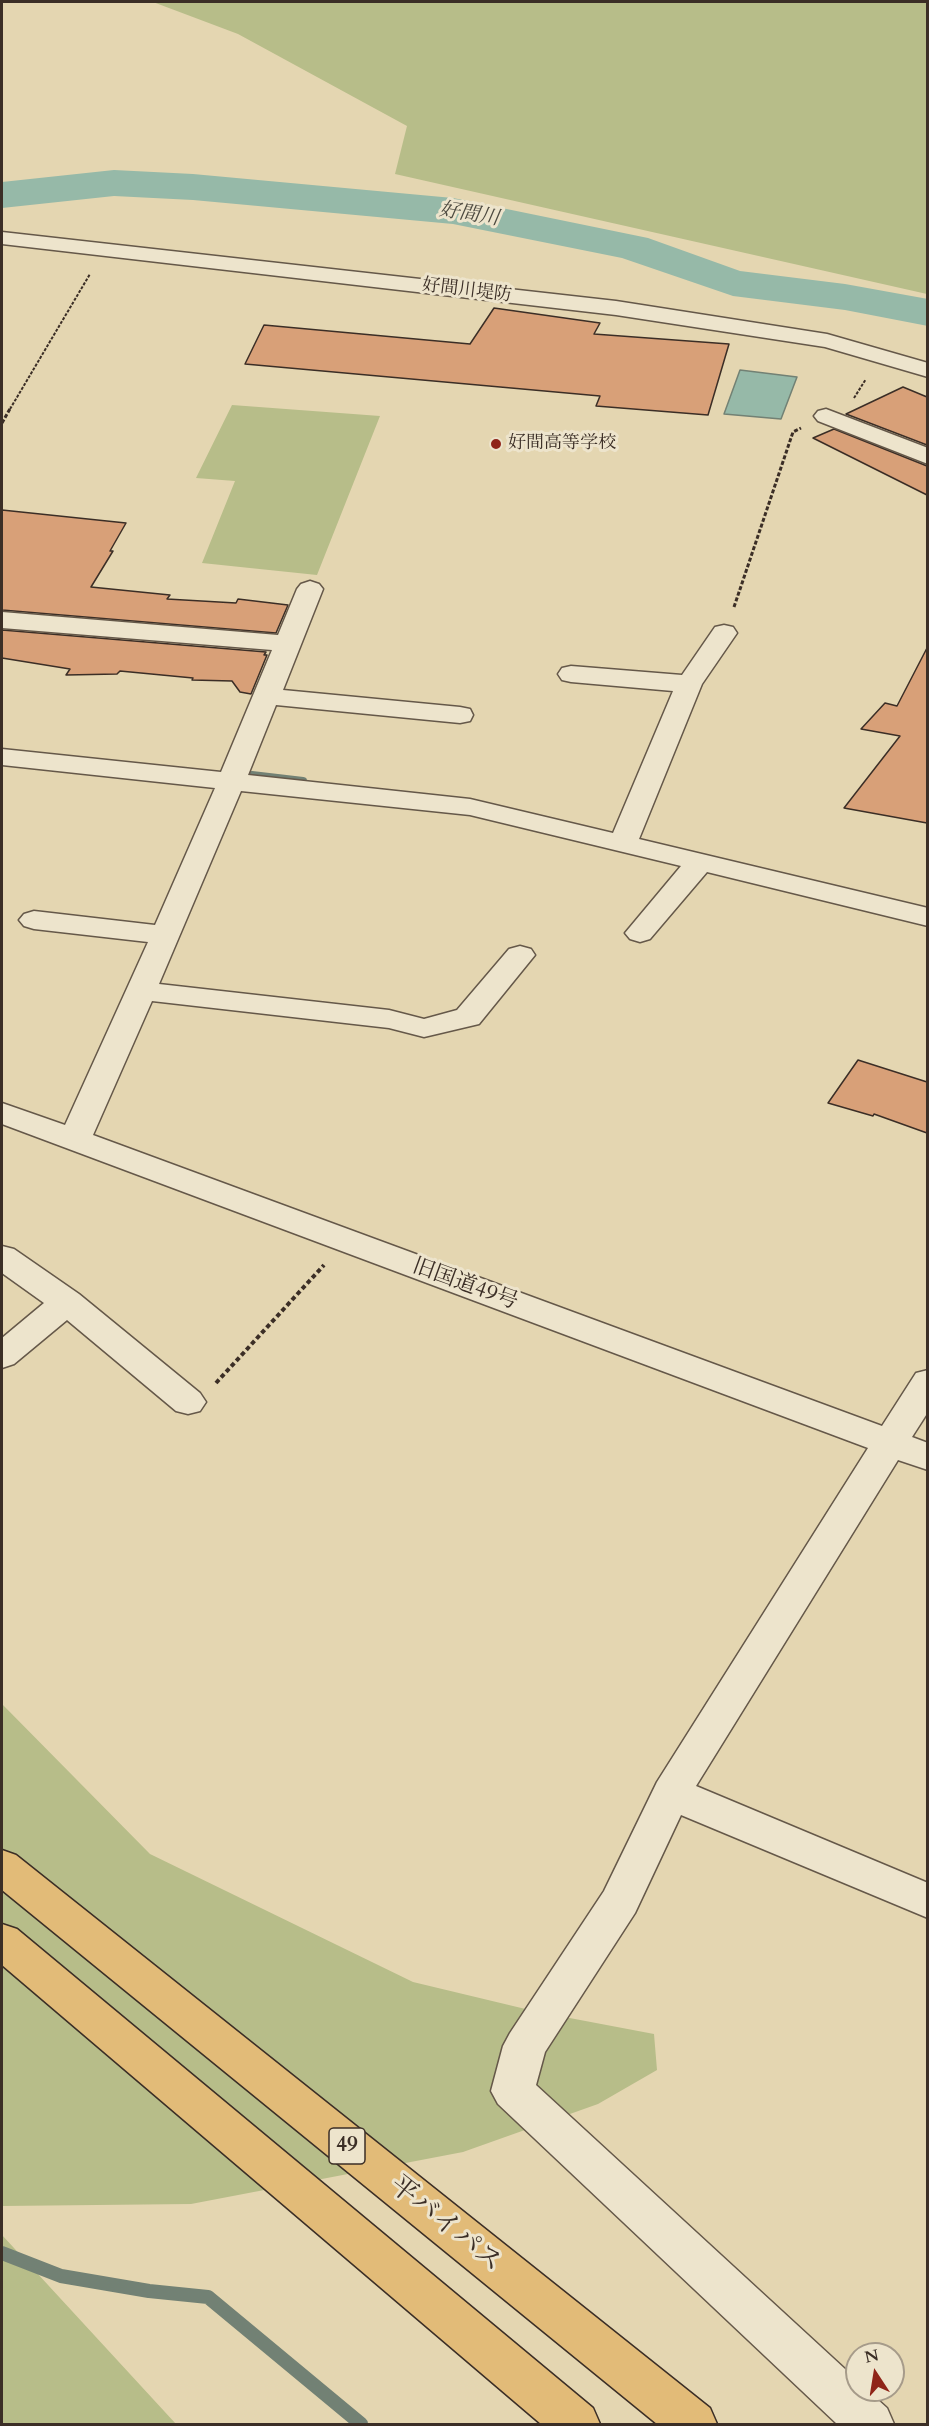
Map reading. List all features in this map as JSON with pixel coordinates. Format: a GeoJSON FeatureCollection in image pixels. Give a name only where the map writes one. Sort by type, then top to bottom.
{"type":"FeatureCollection","features":[{"type":"Feature","properties":{"kind":"highway","name":"平バイパス"},"geometry":{"type":"LineString","coordinates":[[2,1867],[693,2424]]}},
{"type":"Feature","properties":{"kind":"highway"},"geometry":{"type":"LineString","coordinates":[[2,1941],[576,2424]]}},
{"type":"Feature","properties":{"kind":"street","name":"好間川堤防"},"geometry":{"type":"LineString","coordinates":[[5,246],[616,308],[827,341],[927,370]]}},
{"type":"Feature","properties":{"kind":"street"},"geometry":{"type":"LineString","coordinates":[[826,416],[927,457]]}},
{"type":"Feature","properties":{"kind":"street"},"geometry":{"type":"LineString","coordinates":[[74,1141],[233,781],[310,590]]}},
{"type":"Feature","properties":{"kind":"street"},"geometry":{"type":"LineString","coordinates":[[2,621],[288,644]]}},
{"type":"Feature","properties":{"kind":"street"},"geometry":{"type":"LineString","coordinates":[[625,839],[689,684],[724,633]]}},
{"type":"Feature","properties":{"kind":"street"},"geometry":{"type":"LineString","coordinates":[[571,674],[689,684]]}},
{"type":"Feature","properties":{"kind":"street"},"geometry":{"type":"LineString","coordinates":[[267,696],[460,715]]}},
{"type":"Feature","properties":{"kind":"street"},"geometry":{"type":"LineString","coordinates":[[2,757],[470,807],[625,839],[700,862],[927,916]]}},
{"type":"Feature","properties":{"kind":"street"},"geometry":{"type":"LineString","coordinates":[[640,933],[700,862]]}},
{"type":"Feature","properties":{"kind":"street"},"geometry":{"type":"LineString","coordinates":[[34,920],[166,935]]}},
{"type":"Feature","properties":{"kind":"street"},"geometry":{"type":"LineString","coordinates":[[142,991],[389,1019],[424,1028],[468,1017],[520,955]]}},
{"type":"Feature","properties":{"kind":"street","name":"旧国道49号"},"geometry":{"type":"LineString","coordinates":[[2,1113],[909,1450]]}},
{"type":"Feature","properties":{"kind":"street"},"geometry":{"type":"LineString","coordinates":[[2,1257],[67,1302],[188,1401]]}},
{"type":"Feature","properties":{"kind":"street"},"geometry":{"type":"LineString","coordinates":[[2,1356],[67,1302]]}},
{"type":"Feature","properties":{"kind":"street"},"geometry":{"type":"LineString","coordinates":[[870,2424],[513,2091],[525,2046],[620,1901],[671,1793],[909,1450],[927,1382]]}},
{"type":"Feature","properties":{"kind":"street"},"geometry":{"type":"LineString","coordinates":[[671,1793],[927,1901]]}},
{"type":"Feature","properties":{"kind":"path"},"geometry":{"type":"LineString","coordinates":[[2,423],[92,272]]}},
{"type":"Feature","properties":{"kind":"path"},"geometry":{"type":"LineString","coordinates":[[724,633],[793,432],[850,404],[880,356]]}},
{"type":"Feature","properties":{"kind":"path"},"geometry":{"type":"LineString","coordinates":[[188,1401],[218,1381],[346,1241]]}},
{"type":"Feature","properties":{"kind":"green space"},"geometry":{"type":"Polygon","coordinates":[[[153,2],[927,2],[927,294],[395,174],[407,126],[238,34],[153,2]]]}},
{"type":"Feature","properties":{"kind":"green space"},"geometry":{"type":"Polygon","coordinates":[[[232,405],[380,416],[317,575],[202,563],[235,481],[196,478],[232,405]]]}},
{"type":"Feature","properties":{"kind":"green space"},"geometry":{"type":"Polygon","coordinates":[[[2,1704],[150,1854],[413,1982],[538,2012],[654,2034],[657,2070],[598,2104],[463,2152],[191,2204],[2,2206],[2,1704]]]}},
{"type":"Feature","properties":{"kind":"green space"},"geometry":{"type":"Polygon","coordinates":[[[2,2235],[176,2424],[2,2424],[2,2235]]]}},
{"type":"Feature","properties":{"kind":"shaded area"},"geometry":{"type":"Polygon","coordinates":[[[740,370],[797,377],[781,419],[724,414],[740,370]]]}},
{"type":"Feature","properties":{"kind":"building"},"geometry":{"type":"Polygon","coordinates":[[[494,308],[600,323],[594,334],[729,344],[708,415],[596,406],[600,396],[245,364],[264,325],[470,344],[494,308]]]}},
{"type":"Feature","properties":{"kind":"building"},"geometry":{"type":"Polygon","coordinates":[[[903,387],[927,397],[927,445],[846,414],[903,387]]]}},
{"type":"Feature","properties":{"kind":"building"},"geometry":{"type":"Polygon","coordinates":[[[834,429],[927,466],[927,495],[813,438],[834,429]]]}},
{"type":"Feature","properties":{"kind":"building"},"geometry":{"type":"Polygon","coordinates":[[[2,510],[126,523],[110,551],[113,551],[91,587],[170,595],[167,599],[236,603],[238,599],[288,605],[276,633],[2,610],[2,510]]]}},
{"type":"Feature","properties":{"kind":"building"},"geometry":{"type":"Polygon","coordinates":[[[2,630],[266,652],[264,655],[267,655],[251,694],[240,692],[232,681],[192,680],[193,678],[120,671],[117,674],[66,675],[70,669],[2,658],[2,630]]]}},
{"type":"Feature","properties":{"kind":"building"},"geometry":{"type":"Polygon","coordinates":[[[927,648],[927,823],[844,808],[900,736],[861,729],[885,703],[897,706],[927,648]]]}},
{"type":"Feature","properties":{"kind":"building"},"geometry":{"type":"Polygon","coordinates":[[[858,1060],[927,1082],[927,1133],[874,1114],[873,1116],[828,1103],[858,1060]]]}},
{"type":"Feature","properties":{"kind":"waterway","name":"好間川"},"geometry":{"type":"LineString","coordinates":[[2,195],[114,183],[193,187],[453,211],[633,247],[733,283],[845,297],[928,313]]}},
{"type":"Feature","properties":{"kind":"waterway"},"geometry":{"type":"LineString","coordinates":[[252,775],[303,781]]}},
{"type":"Feature","properties":{"kind":"waterway"},"geometry":{"type":"LineString","coordinates":[[2,2253],[61,2276],[149,2291],[208,2297],[361,2424]]}},
{"type":"Feature","properties":{"kind":"place","name":"好間高等学校"},"geometry":{"type":"Point","coordinates":[496,444]}}]}
